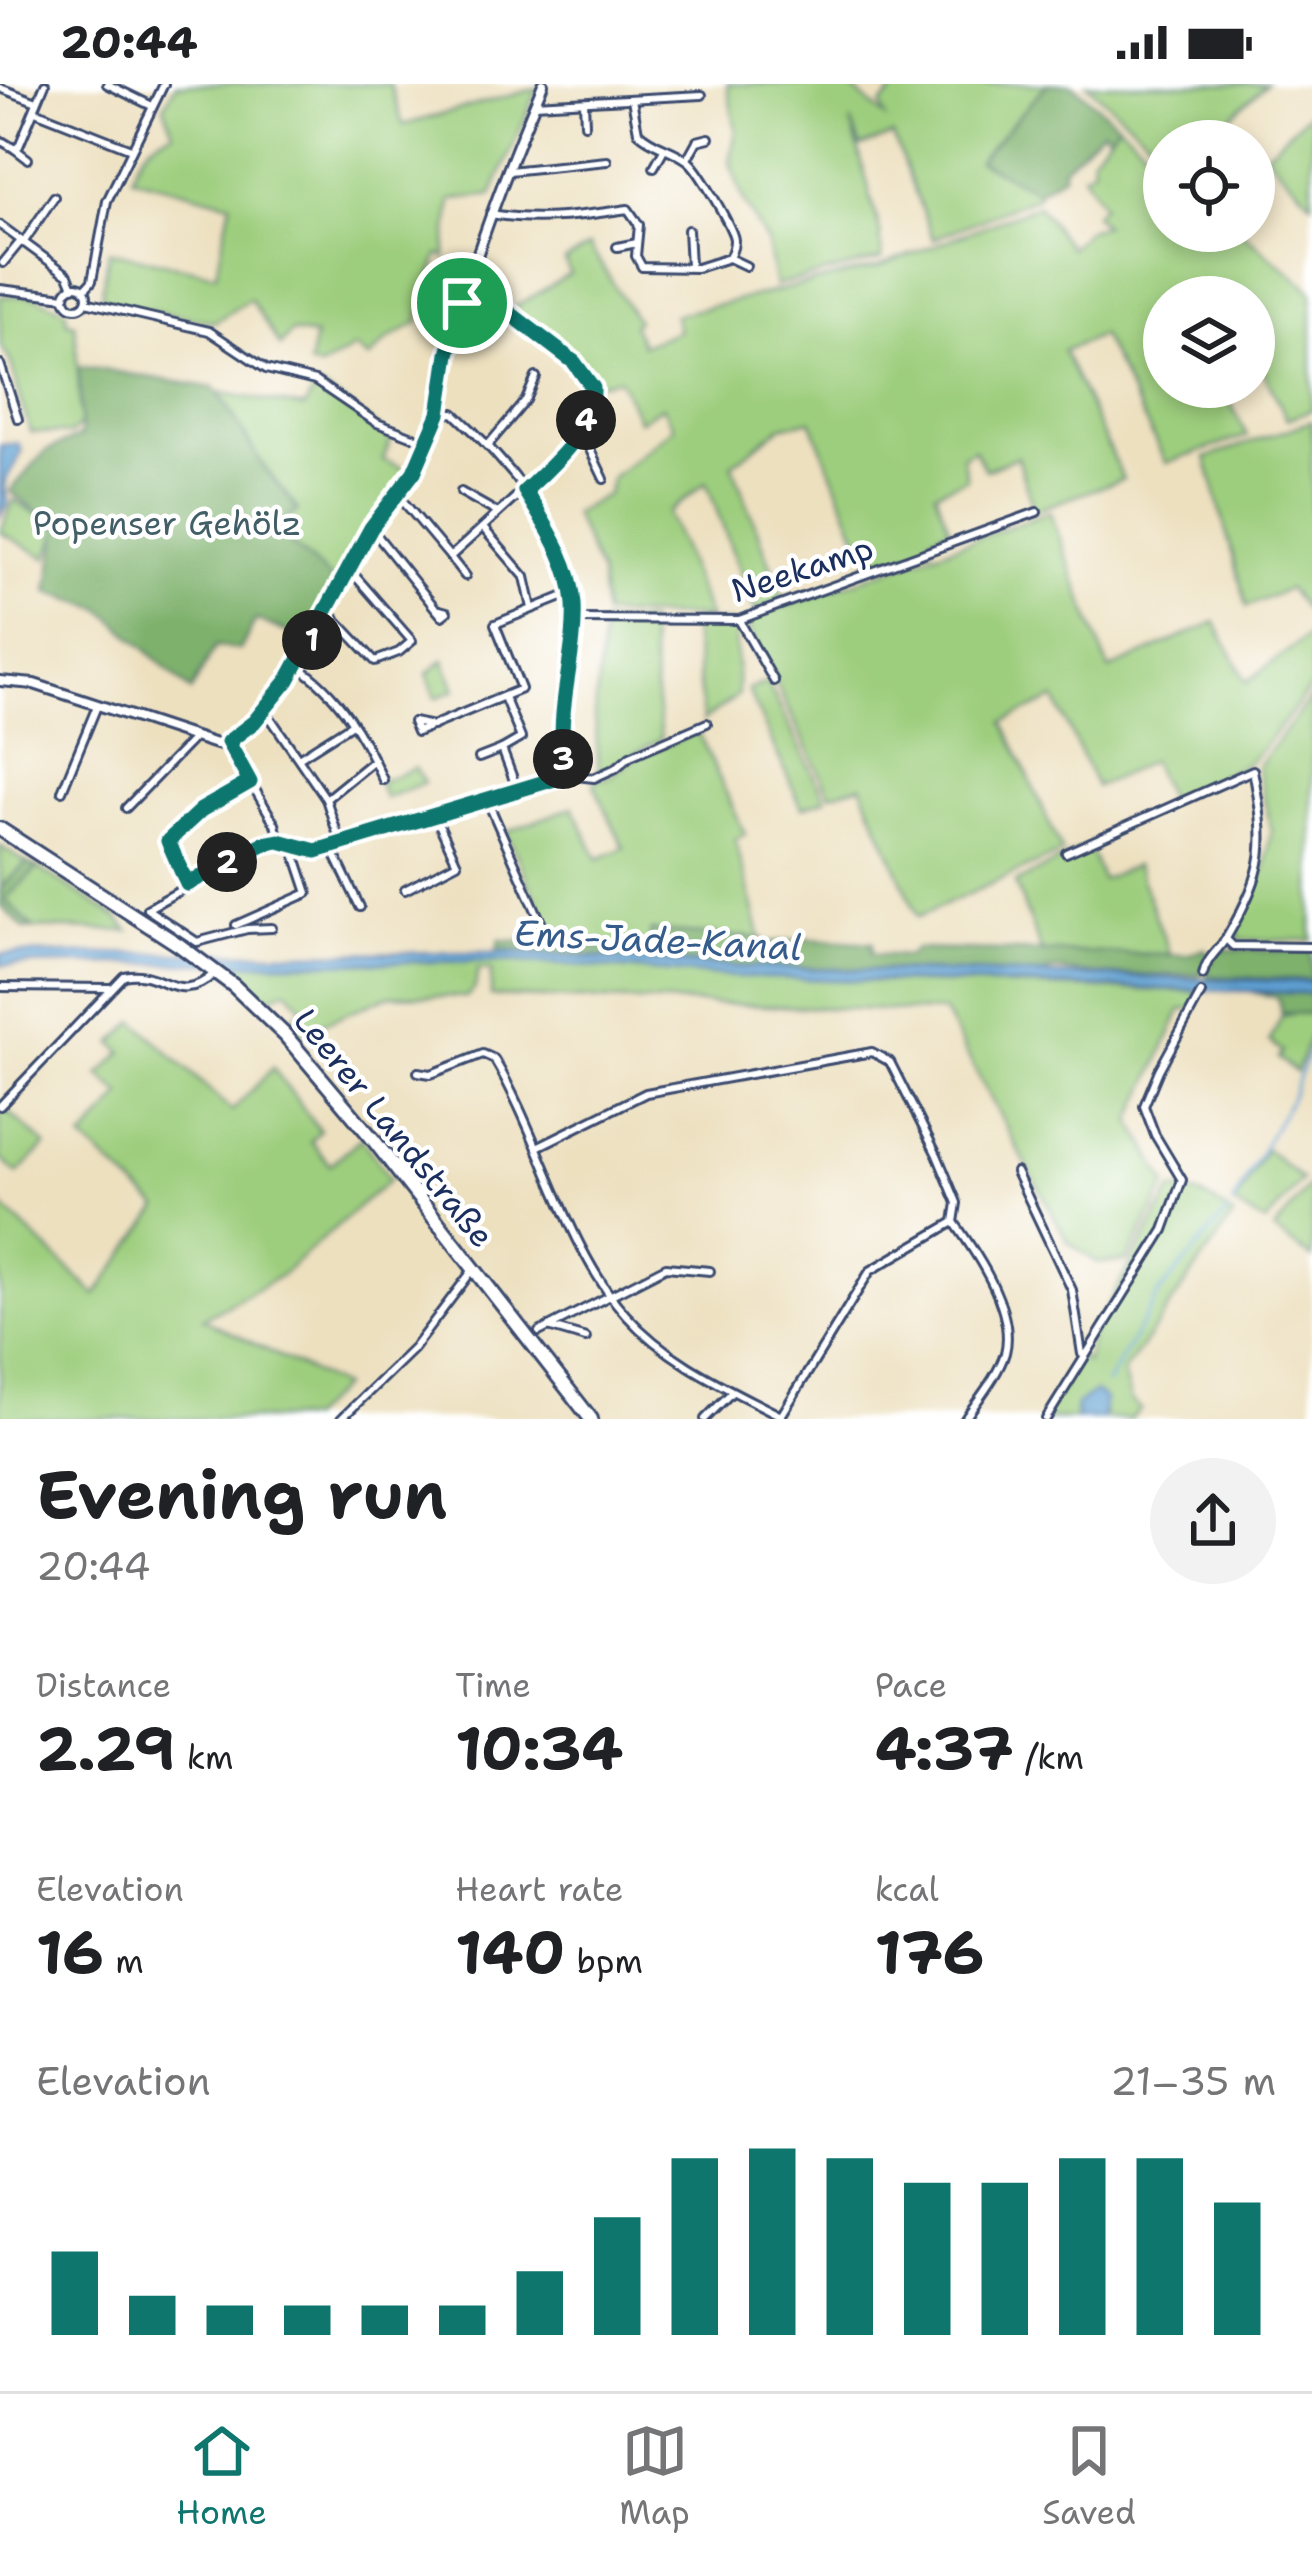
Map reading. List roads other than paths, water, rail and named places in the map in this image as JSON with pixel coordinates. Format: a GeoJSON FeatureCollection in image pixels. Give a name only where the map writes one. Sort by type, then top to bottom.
{"type":"FeatureCollection","features":[{"type":"Feature","properties":{"kind":"main road","name":"Leerer Landstraße"},"geometry":{"type":"LineString","coordinates":[[0,829],[178,945],[247,998],[318,1070],[591,1419]]}},
{"type":"Feature","properties":{"kind":"street"},"geometry":{"type":"LineString","coordinates":[[15,149],[45,84]]}},
{"type":"Feature","properties":{"kind":"street"},"geometry":{"type":"LineString","coordinates":[[107,84],[152,106]]}},
{"type":"Feature","properties":{"kind":"street"},"geometry":{"type":"LineString","coordinates":[[84,290],[92,281],[107,201],[164,84]]}},
{"type":"Feature","properties":{"kind":"street"},"geometry":{"type":"LineString","coordinates":[[0,681],[34,684],[216,744],[228,742],[265,710],[297,666],[371,528],[429,443],[439,414],[448,354],[490,214],[543,84]]}},
{"type":"Feature","properties":{"kind":"street"},"geometry":{"type":"LineString","coordinates":[[0,88],[132,150]]}},
{"type":"Feature","properties":{"kind":"street"},"geometry":{"type":"LineString","coordinates":[[535,104],[702,95]]}},
{"type":"Feature","properties":{"kind":"street"},"geometry":{"type":"LineString","coordinates":[[632,99],[638,132],[663,151],[687,159],[704,177],[720,215],[731,227],[735,244],[729,258]]}},
{"type":"Feature","properties":{"kind":"street"},"geometry":{"type":"LineString","coordinates":[[584,102],[585,124]]}},
{"type":"Feature","properties":{"kind":"street"},"geometry":{"type":"LineString","coordinates":[[687,159],[697,141],[709,138]]}},
{"type":"Feature","properties":{"kind":"street"},"geometry":{"type":"LineString","coordinates":[[0,140],[28,159]]}},
{"type":"Feature","properties":{"kind":"street"},"geometry":{"type":"LineString","coordinates":[[654,167],[663,151]]}},
{"type":"Feature","properties":{"kind":"street"},"geometry":{"type":"LineString","coordinates":[[507,171],[607,161]]}},
{"type":"Feature","properties":{"kind":"street"},"geometry":{"type":"LineString","coordinates":[[3,263],[54,197]]}},
{"type":"Feature","properties":{"kind":"street"},"geometry":{"type":"LineString","coordinates":[[490,214],[573,218],[628,209],[639,225],[636,256],[642,267],[691,267],[729,258],[746,266]]}},
{"type":"Feature","properties":{"kind":"street"},"geometry":{"type":"LineString","coordinates":[[0,225],[68,274],[73,287]]}},
{"type":"Feature","properties":{"kind":"street"},"geometry":{"type":"LineString","coordinates":[[688,230],[691,267]]}},
{"type":"Feature","properties":{"kind":"street"},"geometry":{"type":"LineString","coordinates":[[617,247],[638,243]]}},
{"type":"Feature","properties":{"kind":"street"},"geometry":{"type":"LineString","coordinates":[[662,268],[664,283]]}},
{"type":"Feature","properties":{"kind":"street"},"geometry":{"type":"LineString","coordinates":[[450,557],[562,454],[594,402],[586,375],[574,362],[469,282]]}},
{"type":"Feature","properties":{"kind":"street"},"geometry":{"type":"LineString","coordinates":[[73,287],[84,290]]}},
{"type":"Feature","properties":{"kind":"street"},"geometry":{"type":"LineString","coordinates":[[65,297],[73,287]]}},
{"type":"Feature","properties":{"kind":"street"},"geometry":{"type":"LineString","coordinates":[[0,289],[65,297],[73,308],[86,302],[208,331],[266,369],[315,381],[377,423],[429,443]]}},
{"type":"Feature","properties":{"kind":"street"},"geometry":{"type":"LineString","coordinates":[[84,290],[86,302]]}},
{"type":"Feature","properties":{"kind":"street"},"geometry":{"type":"LineString","coordinates":[[0,364],[18,419]]}},
{"type":"Feature","properties":{"kind":"street"},"geometry":{"type":"LineString","coordinates":[[489,444],[526,400],[536,377]]}},
{"type":"Feature","properties":{"kind":"street"},"geometry":{"type":"LineString","coordinates":[[443,395],[525,491],[561,554],[572,593],[573,619],[562,718],[568,775]]}},
{"type":"Feature","properties":{"kind":"street"},"geometry":{"type":"LineString","coordinates":[[439,414],[454,412]]}},
{"type":"Feature","properties":{"kind":"street"},"geometry":{"type":"LineString","coordinates":[[580,429],[604,479]]}},
{"type":"Feature","properties":{"kind":"street"},"geometry":{"type":"LineString","coordinates":[[461,493],[498,513]]}},
{"type":"Feature","properties":{"kind":"street"},"geometry":{"type":"LineString","coordinates":[[397,494],[464,576]]}},
{"type":"Feature","properties":{"kind":"street","name":"Neekamp"},"geometry":{"type":"LineString","coordinates":[[573,619],[739,620],[1037,512]]}},
{"type":"Feature","properties":{"kind":"street"},"geometry":{"type":"LineString","coordinates":[[371,528],[436,609]]}},
{"type":"Feature","properties":{"kind":"street"},"geometry":{"type":"LineString","coordinates":[[484,529],[525,577],[532,608]]}},
{"type":"Feature","properties":{"kind":"street"},"geometry":{"type":"LineString","coordinates":[[328,610],[375,661],[412,641],[349,569]]}},
{"type":"Feature","properties":{"kind":"street"},"geometry":{"type":"LineString","coordinates":[[433,725],[521,689],[495,624],[572,593]]}},
{"type":"Feature","properties":{"kind":"street"},"geometry":{"type":"LineString","coordinates":[[739,620],[774,681]]}},
{"type":"Feature","properties":{"kind":"street"},"geometry":{"type":"LineString","coordinates":[[297,666],[331,694],[383,780]]}},
{"type":"Feature","properties":{"kind":"street"},"geometry":{"type":"LineString","coordinates":[[479,758],[521,738],[504,697]]}},
{"type":"Feature","properties":{"kind":"street"},"geometry":{"type":"LineString","coordinates":[[62,791],[97,706]]}},
{"type":"Feature","properties":{"kind":"street"},"geometry":{"type":"LineString","coordinates":[[265,710],[326,799],[336,846],[360,907]]}},
{"type":"Feature","properties":{"kind":"street"},"geometry":{"type":"LineString","coordinates":[[272,928],[247,929],[197,943],[149,914],[151,904],[263,844],[279,841],[316,851],[568,775],[594,778],[630,756],[707,723]]}},
{"type":"Feature","properties":{"kind":"street"},"geometry":{"type":"LineString","coordinates":[[300,757],[352,724]]}},
{"type":"Feature","properties":{"kind":"street"},"geometry":{"type":"LineString","coordinates":[[126,808],[193,739]]}},
{"type":"Feature","properties":{"kind":"street"},"geometry":{"type":"LineString","coordinates":[[228,742],[275,824],[279,841]]}},
{"type":"Feature","properties":{"kind":"street"},"geometry":{"type":"LineString","coordinates":[[502,749],[517,790]]}},
{"type":"Feature","properties":{"kind":"street"},"geometry":{"type":"LineString","coordinates":[[539,783],[552,776],[563,758]]}},
{"type":"Feature","properties":{"kind":"street"},"geometry":{"type":"LineString","coordinates":[[326,799],[374,760]]}},
{"type":"Feature","properties":{"kind":"street"},"geometry":{"type":"LineString","coordinates":[[1066,854],[1253,770],[1265,831],[1262,863],[1203,975]]}},
{"type":"Feature","properties":{"kind":"street"},"geometry":{"type":"LineString","coordinates":[[187,884],[168,841],[201,810],[250,782]]}},
{"type":"Feature","properties":{"kind":"street"},"geometry":{"type":"LineString","coordinates":[[487,800],[548,938]]}},
{"type":"Feature","properties":{"kind":"street"},"geometry":{"type":"LineString","coordinates":[[405,890],[458,863],[436,816]]}},
{"type":"Feature","properties":{"kind":"street"},"geometry":{"type":"LineString","coordinates":[[236,925],[308,893],[297,847]]}},
{"type":"Feature","properties":{"kind":"street"},"geometry":{"type":"LineString","coordinates":[[1226,939],[1233,946],[1312,946]]}},
{"type":"Feature","properties":{"kind":"street"},"geometry":{"type":"LineString","coordinates":[[0,1106],[124,976],[135,974],[172,988],[186,988],[214,972]]}},
{"type":"Feature","properties":{"kind":"street"},"geometry":{"type":"LineString","coordinates":[[0,987],[110,988]]}},
{"type":"Feature","properties":{"kind":"street"},"geometry":{"type":"LineString","coordinates":[[1046,1419],[1164,1230],[1181,1180],[1154,1136],[1144,1106],[1201,993]]}},
{"type":"Feature","properties":{"kind":"street"},"geometry":{"type":"LineString","coordinates":[[537,1147],[646,1093],[872,1052],[890,1062],[957,1203],[954,1222],[991,1279],[1006,1340],[1003,1359],[965,1419]]}},
{"type":"Feature","properties":{"kind":"street"},"geometry":{"type":"LineString","coordinates":[[418,1072],[431,1074],[472,1055],[489,1055],[610,1296],[657,1345],[780,1418],[870,1271],[954,1222]]}},
{"type":"Feature","properties":{"kind":"street"},"geometry":{"type":"LineString","coordinates":[[1016,1172],[1072,1290],[1083,1358]]}},
{"type":"Feature","properties":{"kind":"street"},"geometry":{"type":"LineString","coordinates":[[539,1332],[666,1267],[710,1271]]}},
{"type":"Feature","properties":{"kind":"street"},"geometry":{"type":"LineString","coordinates":[[341,1419],[413,1349],[475,1269]]}},
{"type":"Feature","properties":{"kind":"street"},"geometry":{"type":"LineString","coordinates":[[548,1327],[586,1338]]}},
{"type":"Feature","properties":{"kind":"street"},"geometry":{"type":"LineString","coordinates":[[705,1419],[732,1391]]}},
{"type":"Feature","properties":{"kind":"water"},"geometry":{"type":"Polygon","coordinates":[[[18,443],[22,452],[6,481],[8,503],[0,516],[0,445],[18,443]]]}},
{"type":"Feature","properties":{"kind":"water"},"geometry":{"type":"Polygon","coordinates":[[[506,952],[738,967],[1312,982],[1312,993],[740,977],[509,961],[0,965],[0,954],[506,952]]]}},
{"type":"Feature","properties":{"kind":"water"},"geometry":{"type":"Polygon","coordinates":[[[1095,1392],[1105,1399],[1102,1419],[1076,1419],[1076,1405],[1095,1392]]]}},
{"type":"Feature","properties":{"kind":"waterway"},"geometry":{"type":"LineString","coordinates":[[1232,1205],[1292,1095],[1312,1042]]}},
{"type":"Feature","properties":{"kind":"waterway"},"geometry":{"type":"LineString","coordinates":[[1107,1384],[1158,1295],[1228,1212]]}},
{"type":"Feature","properties":{"kind":"park label","name":"Popenser Gehölz"},"geometry":{"type":"Point","coordinates":[167,523]}},
{"type":"Feature","properties":{"kind":"water label","name":"Ems-Jade-Kanal"},"geometry":{"type":"Point","coordinates":[658,940]}}]}
